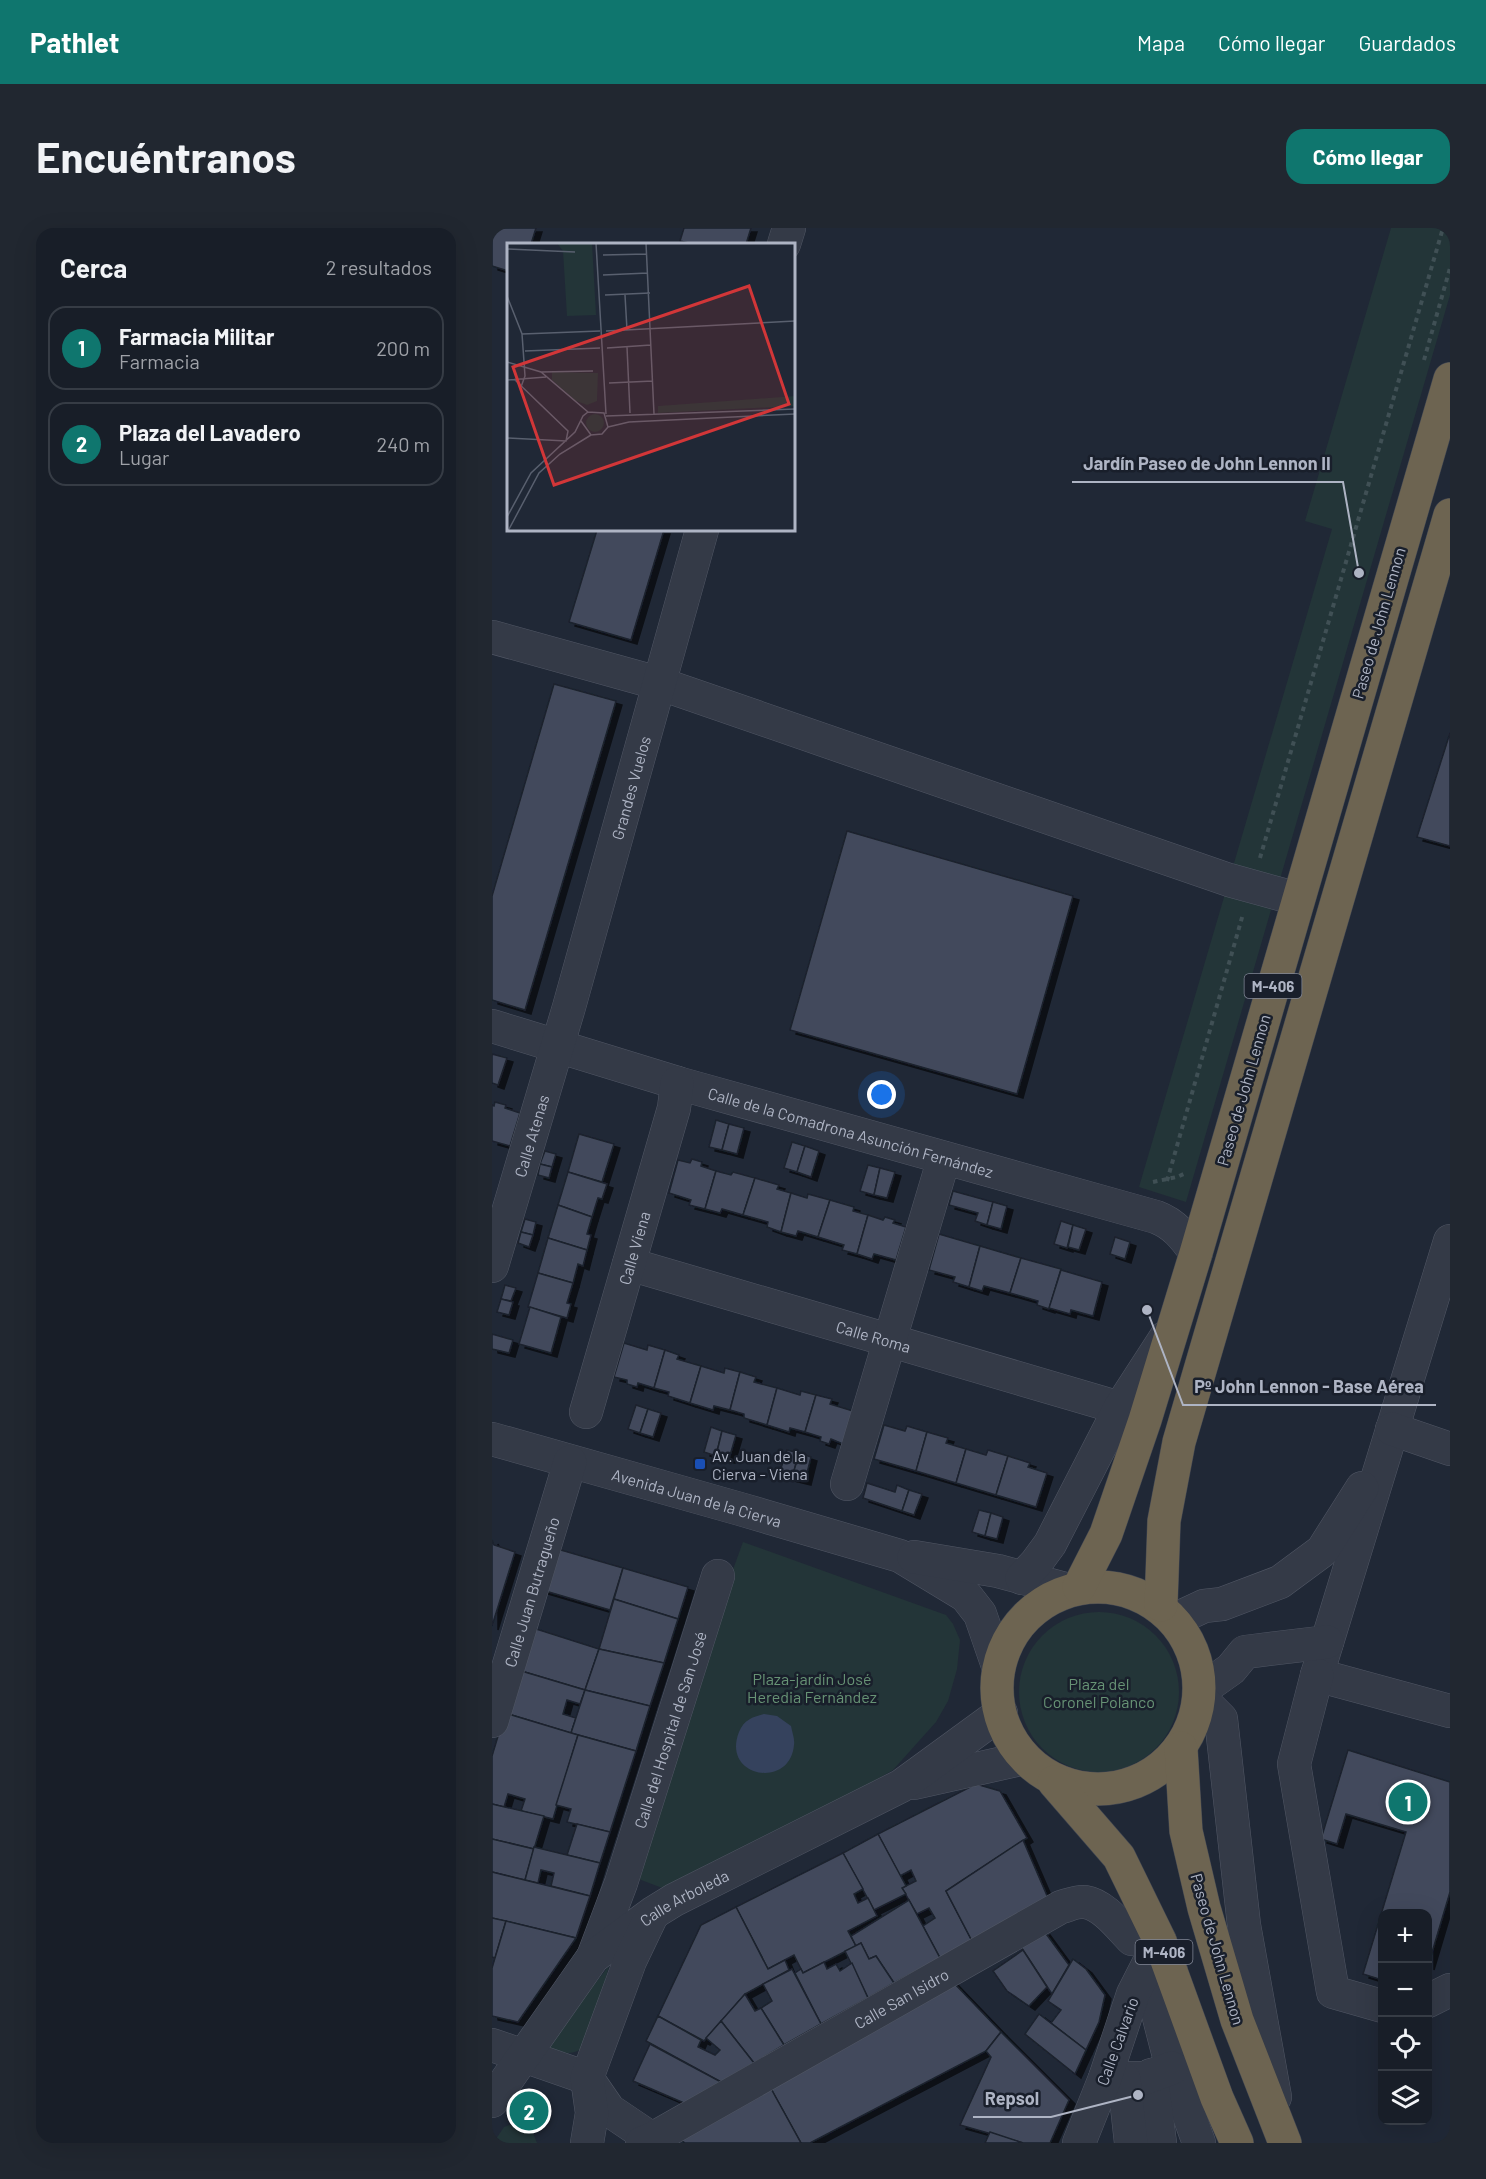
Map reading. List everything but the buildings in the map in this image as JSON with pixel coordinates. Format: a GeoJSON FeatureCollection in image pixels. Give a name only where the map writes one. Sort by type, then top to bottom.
{"type":"FeatureCollection","features":[{"type":"Feature","properties":{"kind":"highway","name":"Paseo de John Lennon"},"geometry":{"type":"LineString","coordinates":[[1072,1588],[1106,1534],[1145,1420],[1196,1253],[1450,379]]}},
{"type":"Feature","properties":{"kind":"highway","name":"M-406"},"geometry":{"type":"LineString","coordinates":[[1054,1782],[1098,1791],[1130,1785],[1157,1772],[1181,1748],[1200,1695],[1197,1664],[1181,1629],[1168,1612],[1164,1521],[1179,1442],[1450,515]]}},
{"type":"Feature","properties":{"kind":"highway","name":"M-406"},"geometry":{"type":"LineString","coordinates":[[1072,1588],[1049,1598],[1036,1608],[1016,1631],[999,1666],[996,1691],[1001,1713],[1012,1738],[1025,1758],[1054,1782],[1119,1857],[1160,1941],[1217,2098],[1237,2143]]}},
{"type":"Feature","properties":{"kind":"highway"},"geometry":{"type":"LineString","coordinates":[[1072,1588],[1116,1588],[1168,1612]]}},
{"type":"Feature","properties":{"kind":"highway","name":"Paseo de John Lennon"},"geometry":{"type":"LineString","coordinates":[[1181,1748],[1185,1831],[1204,1908],[1238,2020],[1284,2141]]}},
{"type":"Feature","properties":{"kind":"street"},"geometry":{"type":"LineString","coordinates":[[784,243],[789,228]]}},
{"type":"Feature","properties":{"kind":"street","name":"Grandes Vuelos"},"geometry":{"type":"LineString","coordinates":[[557,1046],[702,531]]}},
{"type":"Feature","properties":{"kind":"street"},"geometry":{"type":"LineString","coordinates":[[492,637],[658,684],[1251,887],[1298,899]]}},
{"type":"Feature","properties":{"kind":"street","name":"Calle de la Comadrona Asunción Fernández"},"geometry":{"type":"LineString","coordinates":[[492,1026],[677,1083],[1163,1220],[1182,1234],[1196,1253]]}},
{"type":"Feature","properties":{"kind":"street","name":"Calle Atenas"},"geometry":{"type":"LineString","coordinates":[[492,1266],[498,1223],[557,1046]]}},
{"type":"Feature","properties":{"kind":"street","name":"Calle Viena"},"geometry":{"type":"LineString","coordinates":[[586,1412],[674,1108],[677,1083]]}},
{"type":"Feature","properties":{"kind":"street"},"geometry":{"type":"LineString","coordinates":[[847,1484],[944,1158]]}},
{"type":"Feature","properties":{"kind":"street"},"geometry":{"type":"LineString","coordinates":[[1378,2005],[1333,1992],[1294,1764],[1317,1675],[1450,1241]]}},
{"type":"Feature","properties":{"kind":"street","name":"Calle Roma"},"geometry":{"type":"LineString","coordinates":[[628,1264],[1120,1408]]}},
{"type":"Feature","properties":{"kind":"street"},"geometry":{"type":"LineString","coordinates":[[1022,1578],[1050,1544],[1120,1408],[1174,1323]]}},
{"type":"Feature","properties":{"kind":"street","name":"Avenida Juan de la Cierva"},"geometry":{"type":"LineString","coordinates":[[492,1439],[900,1556],[927,1558],[998,1571],[1072,1588]]}},
{"type":"Feature","properties":{"kind":"street"},"geometry":{"type":"LineString","coordinates":[[1168,1612],[1222,1604],[1280,1581],[1322,1551],[1388,1442]]}},
{"type":"Feature","properties":{"kind":"street"},"geometry":{"type":"LineString","coordinates":[[1388,1442],[1450,1449]]}},
{"type":"Feature","properties":{"kind":"street","name":"Calle Juan Butragueño"},"geometry":{"type":"LineString","coordinates":[[492,1721],[570,1462]]}},
{"type":"Feature","properties":{"kind":"street","name":"Avenida Juan de la Cierva"},"geometry":{"type":"LineString","coordinates":[[900,1556],[966,1596],[981,1614],[999,1666]]}},
{"type":"Feature","properties":{"kind":"street","name":"Calle del Hospital de San José"},"geometry":{"type":"LineString","coordinates":[[492,2100],[594,1957],[621,1883],[718,1576]]}},
{"type":"Feature","properties":{"kind":"street"},"geometry":{"type":"LineString","coordinates":[[1284,2141],[1244,1925],[1221,1719],[1200,1695],[1231,1669],[1245,1652],[1327,1642]]}},
{"type":"Feature","properties":{"kind":"street"},"geometry":{"type":"LineString","coordinates":[[1317,1675],[1450,1711]]}},
{"type":"Feature","properties":{"kind":"street","name":"Calle Arboleda"},"geometry":{"type":"LineString","coordinates":[[590,2128],[587,2078],[630,1960],[653,1913],[682,1896],[900,1786],[1001,1713]]}},
{"type":"Feature","properties":{"kind":"street","name":"Calle Arboleda"},"geometry":{"type":"LineString","coordinates":[[900,1786],[1025,1758]]}},
{"type":"Feature","properties":{"kind":"street"},"geometry":{"type":"LineString","coordinates":[[621,1883],[653,1913]]}},
{"type":"Feature","properties":{"kind":"street","name":"Calle San Isidro"},"geometry":{"type":"LineString","coordinates":[[647,2141],[1061,1907],[1086,1902],[1107,1915],[1132,1939],[1160,1941]]}},
{"type":"Feature","properties":{"kind":"street","name":"Calle del Hospital de San José"},"geometry":{"type":"LineString","coordinates":[[594,1957],[653,1913]]}},
{"type":"Feature","properties":{"kind":"street","name":"Calle Calvario"},"geometry":{"type":"LineString","coordinates":[[1078,2143],[1138,2075],[1133,1994],[1160,1941]]}},
{"type":"Feature","properties":{"kind":"street"},"geometry":{"type":"LineString","coordinates":[[1131,2143],[1138,2075],[1155,2002],[1171,1971]]}},
{"type":"Feature","properties":{"kind":"street"},"geometry":{"type":"LineString","coordinates":[[1432,1999],[1450,1990]]}},
{"type":"Feature","properties":{"kind":"street"},"geometry":{"type":"LineString","coordinates":[[492,2045],[587,2078],[609,2110],[647,2141]]}},
{"type":"Feature","properties":{"kind":"street"},"geometry":{"type":"LineString","coordinates":[[1138,2075],[1160,2143]]}},
{"type":"Feature","properties":{"kind":"street"},"geometry":{"type":"LineString","coordinates":[[1138,2075],[1199,2143]]}},
{"type":"Feature","properties":{"kind":"street"},"geometry":{"type":"LineString","coordinates":[[565,2143],[567,2135],[590,2128]]}},
{"type":"Feature","properties":{"kind":"path"},"geometry":{"type":"LineString","coordinates":[[1165,1187],[1443,228]]}},
{"type":"Feature","properties":{"kind":"green space"},"geometry":{"type":"Polygon","coordinates":[[[1391,228],[1450,228],[1450,295],[1186,1202],[1139,1187],[1332,529],[1305,521],[1391,228]]]}},
{"type":"Feature","properties":{"kind":"green space","name":"Plaza-jardín José Heredia Fernández"},"geometry":{"type":"Polygon","coordinates":[[[743,1542],[946,1615],[960,1640],[957,1669],[948,1701],[936,1722],[893,1770],[678,1894],[623,1873],[743,1542]]]}},
{"type":"Feature","properties":{"kind":"green space","name":"Plaza del Coronel Polanco"},"geometry":{"type":"Polygon","coordinates":[[[1099,1612],[1130,1618],[1155,1636],[1173,1661],[1179,1692],[1173,1723],[1155,1748],[1130,1766],[1099,1772],[1068,1766],[1043,1748],[1025,1723],[1019,1692],[1025,1661],[1043,1636],[1068,1618],[1099,1612]]]}},
{"type":"Feature","properties":{"kind":"green space"},"geometry":{"type":"Polygon","coordinates":[[[609,1966],[588,2044],[572,2053],[557,2051],[545,2046],[609,1966]]]}},
{"type":"Feature","properties":{"kind":"green space"},"geometry":{"type":"Polygon","coordinates":[[[517,2122],[531,2128],[537,2143],[496,2143],[504,2127],[517,2122]]]}},
{"type":"Feature","properties":{"kind":"water"},"geometry":{"type":"Polygon","coordinates":[[[764,1714],[777,1716],[791,1726],[794,1740],[790,1759],[781,1768],[770,1773],[747,1768],[739,1759],[736,1747],[743,1725],[752,1718],[764,1714]]]}},
{"type":"Feature","properties":{"kind":"place","name":"Jardín Paseo de John Lennon II"},"geometry":{"type":"Point","coordinates":[1359,573]}},
{"type":"Feature","properties":{"kind":"place","name":"Pº John Lennon - Base Aérea"},"geometry":{"type":"Point","coordinates":[1147,1310]}},
{"type":"Feature","properties":{"kind":"place","name":"Av. Juan de la Cierva - Viena"},"geometry":{"type":"Point","coordinates":[700,1464]}},
{"type":"Feature","properties":{"kind":"place","name":"Farmacia Militar"},"geometry":{"type":"Point","coordinates":[1408,1802]}},
{"type":"Feature","properties":{"kind":"place","name":"Repsol"},"geometry":{"type":"Point","coordinates":[1138,2095]}},
{"type":"Feature","properties":{"kind":"place","name":"Plaza del Lavadero"},"geometry":{"type":"Point","coordinates":[529,2111]}}]}
